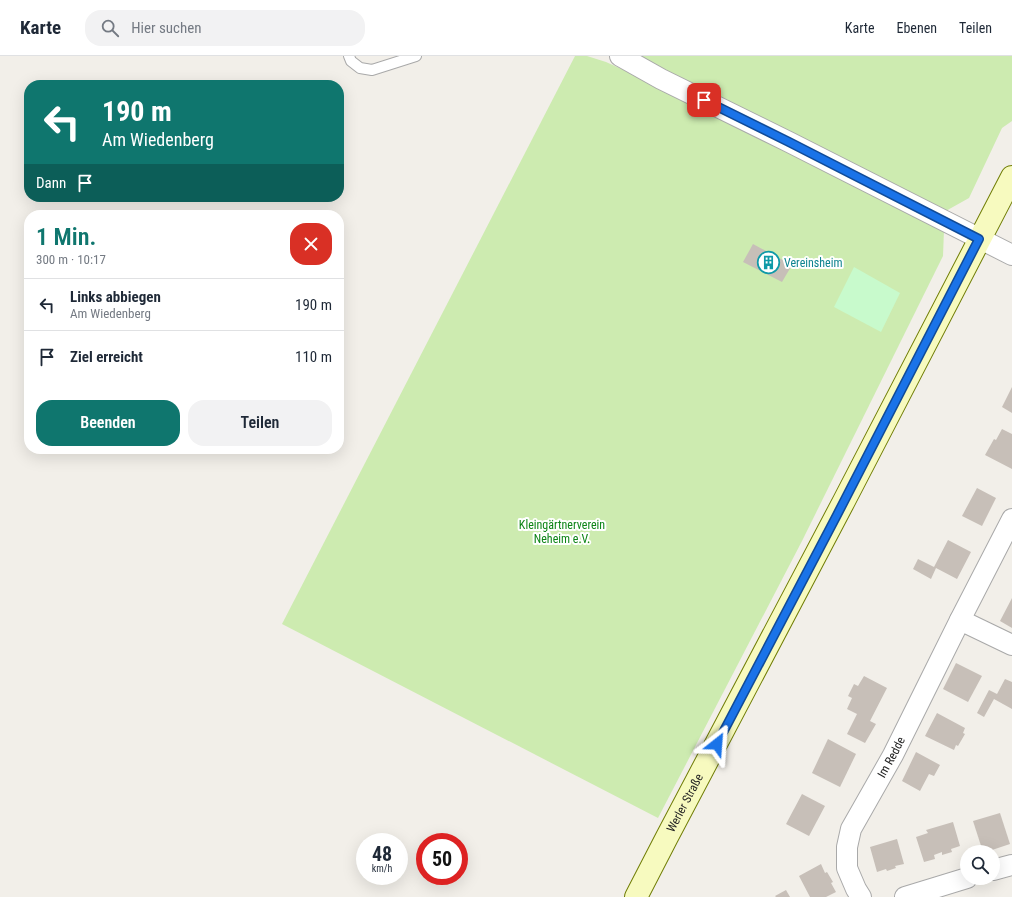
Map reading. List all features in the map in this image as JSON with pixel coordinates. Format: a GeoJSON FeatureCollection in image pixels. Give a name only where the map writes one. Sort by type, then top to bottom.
{"type":"FeatureCollection","features":[{"type":"Feature","properties":{"kind":"main road","name":"Werler Straße"},"geometry":{"type":"LineString","coordinates":[[636,897],[837,515],[1012,177]]}},
{"type":"Feature","properties":{"kind":"street"},"geometry":{"type":"LineString","coordinates":[[620,56],[661,80],[789,142],[1012,255]]}},
{"type":"Feature","properties":{"kind":"street","name":"Im Redde"},"geometry":{"type":"LineString","coordinates":[[861,897],[847,868],[847,847],[851,829],[893,755],[1012,519]]}},
{"type":"Feature","properties":{"kind":"street"},"geometry":{"type":"LineString","coordinates":[[960,620],[1012,645]]}},
{"type":"Feature","properties":{"kind":"street"},"geometry":{"type":"LineString","coordinates":[[1000,868],[1012,864]]}},
{"type":"Feature","properties":{"kind":"street"},"geometry":{"type":"LineString","coordinates":[[905,897],[960,880]]}},
{"type":"Feature","properties":{"kind":"lane"},"geometry":{"type":"LineString","coordinates":[[349,56],[351,61],[360,68],[372,70],[416,56]]}},
{"type":"Feature","properties":{"kind":"green space","name":"Kleingärtnerverein Neheim e.V."},"geometry":{"type":"Polygon","coordinates":[[[575,56],[587,56],[606,62],[706,107],[944,230],[943,256],[802,541],[658,818],[282,624],[575,56]]]}},
{"type":"Feature","properties":{"kind":"green space"},"geometry":{"type":"Polygon","coordinates":[[[642,56],[1012,56],[1012,121],[1002,128],[969,198],[944,212],[650,63],[642,56]]]}},
{"type":"Feature","properties":{"kind":"green space"},"geometry":{"type":"Polygon","coordinates":[[[854,267],[900,293],[881,332],[834,307],[854,267]]]}},
{"type":"Feature","properties":{"kind":"building","name":"Vereinsheim"},"geometry":{"type":"Polygon","coordinates":[[[753,244],[792,265],[782,282],[743,262],[753,244]]]}},
{"type":"Feature","properties":{"kind":"building"},"geometry":{"type":"Polygon","coordinates":[[[1012,387],[1012,413],[1002,407],[1012,387]]]}},
{"type":"Feature","properties":{"kind":"building"},"geometry":{"type":"Polygon","coordinates":[[[1002,429],[1012,434],[1012,469],[985,455],[994,439],[996,440],[1002,429]]]}},
{"type":"Feature","properties":{"kind":"building"},"geometry":{"type":"Polygon","coordinates":[[[977,488],[996,498],[982,526],[962,516],[977,488]]]}},
{"type":"Feature","properties":{"kind":"building"},"geometry":{"type":"Polygon","coordinates":[[[948,540],[971,552],[957,579],[936,568],[931,579],[913,569],[918,559],[934,567],[948,540]]]}},
{"type":"Feature","properties":{"kind":"building"},"geometry":{"type":"Polygon","coordinates":[[[1012,598],[1012,628],[1000,621],[1012,598]]]}},
{"type":"Feature","properties":{"kind":"building"},"geometry":{"type":"Polygon","coordinates":[[[956,663],[982,676],[968,702],[943,689],[956,663]]]}},
{"type":"Feature","properties":{"kind":"building"},"geometry":{"type":"Polygon","coordinates":[[[864,676],[887,688],[870,721],[876,724],[865,743],[847,734],[857,714],[847,709],[852,698],[848,696],[854,684],[858,686],[864,676]]]}},
{"type":"Feature","properties":{"kind":"building"},"geometry":{"type":"Polygon","coordinates":[[[1005,679],[1012,682],[1012,709],[994,699],[984,717],[977,713],[989,690],[997,694],[1005,679]]]}},
{"type":"Feature","properties":{"kind":"building"},"geometry":{"type":"Polygon","coordinates":[[[937,713],[965,728],[963,733],[965,734],[954,750],[925,736],[937,713]]]}},
{"type":"Feature","properties":{"kind":"building"},"geometry":{"type":"Polygon","coordinates":[[[828,739],[856,754],[840,787],[812,773],[828,739]]]}},
{"type":"Feature","properties":{"kind":"building"},"geometry":{"type":"Polygon","coordinates":[[[916,752],[940,765],[934,776],[929,774],[920,791],[902,781],[916,752]]]}},
{"type":"Feature","properties":{"kind":"building"},"geometry":{"type":"Polygon","coordinates":[[[802,794],[825,806],[809,836],[786,824],[802,794]]]}},
{"type":"Feature","properties":{"kind":"building"},"geometry":{"type":"Polygon","coordinates":[[[1000,813],[1010,844],[1000,847],[1000,845],[981,845],[973,821],[1000,813]]]}},
{"type":"Feature","properties":{"kind":"building"},"geometry":{"type":"Polygon","coordinates":[[[953,822],[960,846],[951,849],[952,852],[942,855],[942,852],[934,855],[935,859],[924,862],[916,837],[928,833],[926,830],[953,822]]]}},
{"type":"Feature","properties":{"kind":"building"},"geometry":{"type":"Polygon","coordinates":[[[897,839],[904,864],[895,866],[896,868],[887,871],[886,869],[877,872],[870,847],[897,839]]]}},
{"type":"Feature","properties":{"kind":"building"},"geometry":{"type":"Polygon","coordinates":[[[821,864],[825,873],[827,872],[833,882],[831,883],[836,892],[826,897],[810,897],[799,876],[821,864]]]}},
{"type":"Feature","properties":{"kind":"building"},"geometry":{"type":"Polygon","coordinates":[[[786,890],[790,897],[775,896],[786,890]]]}},
{"type":"Feature","properties":{"kind":"place","name":"Vereinsheim"},"geometry":{"type":"Point","coordinates":[768,263]}},
{"type":"Feature","properties":{"kind":"route"},"geometry":{"type":"LineString","coordinates":[[704,100],[979,239],[788,610],[717,744]]}}]}
